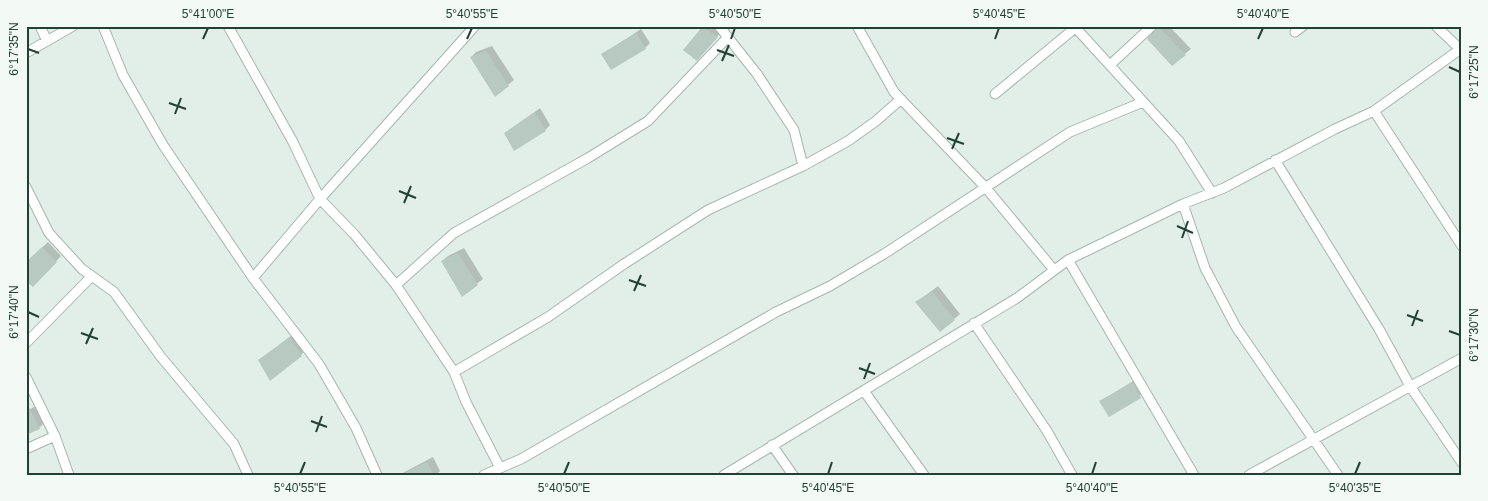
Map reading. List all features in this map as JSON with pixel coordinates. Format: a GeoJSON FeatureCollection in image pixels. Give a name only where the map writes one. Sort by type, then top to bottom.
{"type":"FeatureCollection","features":[{"type":"Feature","properties":{"kind":"street"},"geometry":{"type":"LineString","coordinates":[[40,26],[47,42]]}},
{"type":"Feature","properties":{"kind":"street"},"geometry":{"type":"LineString","coordinates":[[26,54],[74,26]]}},
{"type":"Feature","properties":{"kind":"street"},"geometry":{"type":"LineString","coordinates":[[103,26],[123,75],[163,145],[252,278],[319,364],[356,428],[376,475]]}},
{"type":"Feature","properties":{"kind":"street"},"geometry":{"type":"LineString","coordinates":[[228,26],[293,142],[320,199],[354,234],[396,285],[454,372],[466,402],[500,468]]}},
{"type":"Feature","properties":{"kind":"street"},"geometry":{"type":"LineString","coordinates":[[252,278],[320,199],[476,26]]}},
{"type":"Feature","properties":{"kind":"street"},"geometry":{"type":"LineString","coordinates":[[719,26],[757,74],[794,130],[804,166]]}},
{"type":"Feature","properties":{"kind":"street"},"geometry":{"type":"LineString","coordinates":[[857,26],[894,92],[986,188],[1054,270]]}},
{"type":"Feature","properties":{"kind":"street"},"geometry":{"type":"LineString","coordinates":[[1110,65],[1152,26]]}},
{"type":"Feature","properties":{"kind":"street"},"geometry":{"type":"LineString","coordinates":[[1295,32],[1303,26]]}},
{"type":"Feature","properties":{"kind":"street"},"geometry":{"type":"LineString","coordinates":[[724,475],[1017,298],[1068,260],[1183,204],[1212,193],[1334,129],[1374,111],[1461,49],[1436,26]]}},
{"type":"Feature","properties":{"kind":"street"},"geometry":{"type":"LineString","coordinates":[[995,94],[1074,27],[1179,140],[1212,193]]}},
{"type":"Feature","properties":{"kind":"street"},"geometry":{"type":"LineString","coordinates":[[396,285],[454,233],[588,158],[648,121],[728,37]]}},
{"type":"Feature","properties":{"kind":"street"},"geometry":{"type":"LineString","coordinates":[[454,372],[548,317],[624,264],[708,210],[804,166],[848,141],[876,121],[901,99]]}},
{"type":"Feature","properties":{"kind":"street"},"geometry":{"type":"LineString","coordinates":[[484,475],[529,455],[776,312],[830,286],[986,188],[1070,132],[1143,102]]}},
{"type":"Feature","properties":{"kind":"street"},"geometry":{"type":"LineString","coordinates":[[1374,111],[1462,246]]}},
{"type":"Feature","properties":{"kind":"street"},"geometry":{"type":"LineString","coordinates":[[1276,160],[1379,330],[1410,386],[1462,463]]}},
{"type":"Feature","properties":{"kind":"street"},"geometry":{"type":"LineString","coordinates":[[26,187],[49,233],[82,269],[114,292],[161,357],[234,444],[248,475]]}},
{"type":"Feature","properties":{"kind":"street"},"geometry":{"type":"LineString","coordinates":[[1183,204],[1205,268],[1236,327],[1338,475]]}},
{"type":"Feature","properties":{"kind":"street"},"geometry":{"type":"LineString","coordinates":[[1068,260],[1194,475]]}},
{"type":"Feature","properties":{"kind":"street"},"geometry":{"type":"LineString","coordinates":[[26,342],[92,276]]}},
{"type":"Feature","properties":{"kind":"street"},"geometry":{"type":"LineString","coordinates":[[974,323],[1047,431],[1072,475]]}},
{"type":"Feature","properties":{"kind":"street"},"geometry":{"type":"LineString","coordinates":[[1249,475],[1462,358]]}},
{"type":"Feature","properties":{"kind":"street"},"geometry":{"type":"LineString","coordinates":[[26,377],[55,436],[69,475]]}},
{"type":"Feature","properties":{"kind":"street"},"geometry":{"type":"LineString","coordinates":[[864,390],[911,453],[924,475]]}},
{"type":"Feature","properties":{"kind":"street"},"geometry":{"type":"LineString","coordinates":[[26,449],[55,436]]}},
{"type":"Feature","properties":{"kind":"street"},"geometry":{"type":"LineString","coordinates":[[772,445],[793,475]]}},
{"type":"Feature","properties":{"kind":"building"},"geometry":{"type":"Polygon","coordinates":[[[1158,26],[1186,55],[1172,66],[1147,39],[1158,26]]]}},
{"type":"Feature","properties":{"kind":"building"},"geometry":{"type":"Polygon","coordinates":[[[702,27],[718,37],[697,61],[683,50],[702,27]]]}},
{"type":"Feature","properties":{"kind":"building"},"geometry":{"type":"Polygon","coordinates":[[[636,33],[646,49],[611,70],[601,54],[636,33]]]}},
{"type":"Feature","properties":{"kind":"building"},"geometry":{"type":"Polygon","coordinates":[[[486,51],[509,86],[495,97],[470,57],[486,51]]]}},
{"type":"Feature","properties":{"kind":"building"},"geometry":{"type":"Polygon","coordinates":[[[535,112],[546,131],[514,151],[504,133],[535,112]]]}},
{"type":"Feature","properties":{"kind":"building"},"geometry":{"type":"Polygon","coordinates":[[[42,247],[57,262],[33,287],[26,281],[26,262],[42,247]]]}},
{"type":"Feature","properties":{"kind":"building"},"geometry":{"type":"Polygon","coordinates":[[[458,253],[478,285],[462,297],[441,261],[458,253]]]}},
{"type":"Feature","properties":{"kind":"building"},"geometry":{"type":"Polygon","coordinates":[[[932,291],[955,320],[940,332],[915,302],[932,291]]]}},
{"type":"Feature","properties":{"kind":"building"},"geometry":{"type":"Polygon","coordinates":[[[290,337],[302,356],[270,381],[258,360],[290,337]]]}},
{"type":"Feature","properties":{"kind":"building"},"geometry":{"type":"Polygon","coordinates":[[[1133,382],[1141,398],[1109,417],[1099,401],[1133,382]]]}},
{"type":"Feature","properties":{"kind":"building"},"geometry":{"type":"Polygon","coordinates":[[[26,402],[40,429],[26,435],[26,402]]]}},
{"type":"Feature","properties":{"kind":"building"},"geometry":{"type":"Polygon","coordinates":[[[427,462],[434,475],[400,475],[427,462]]]}}]}
